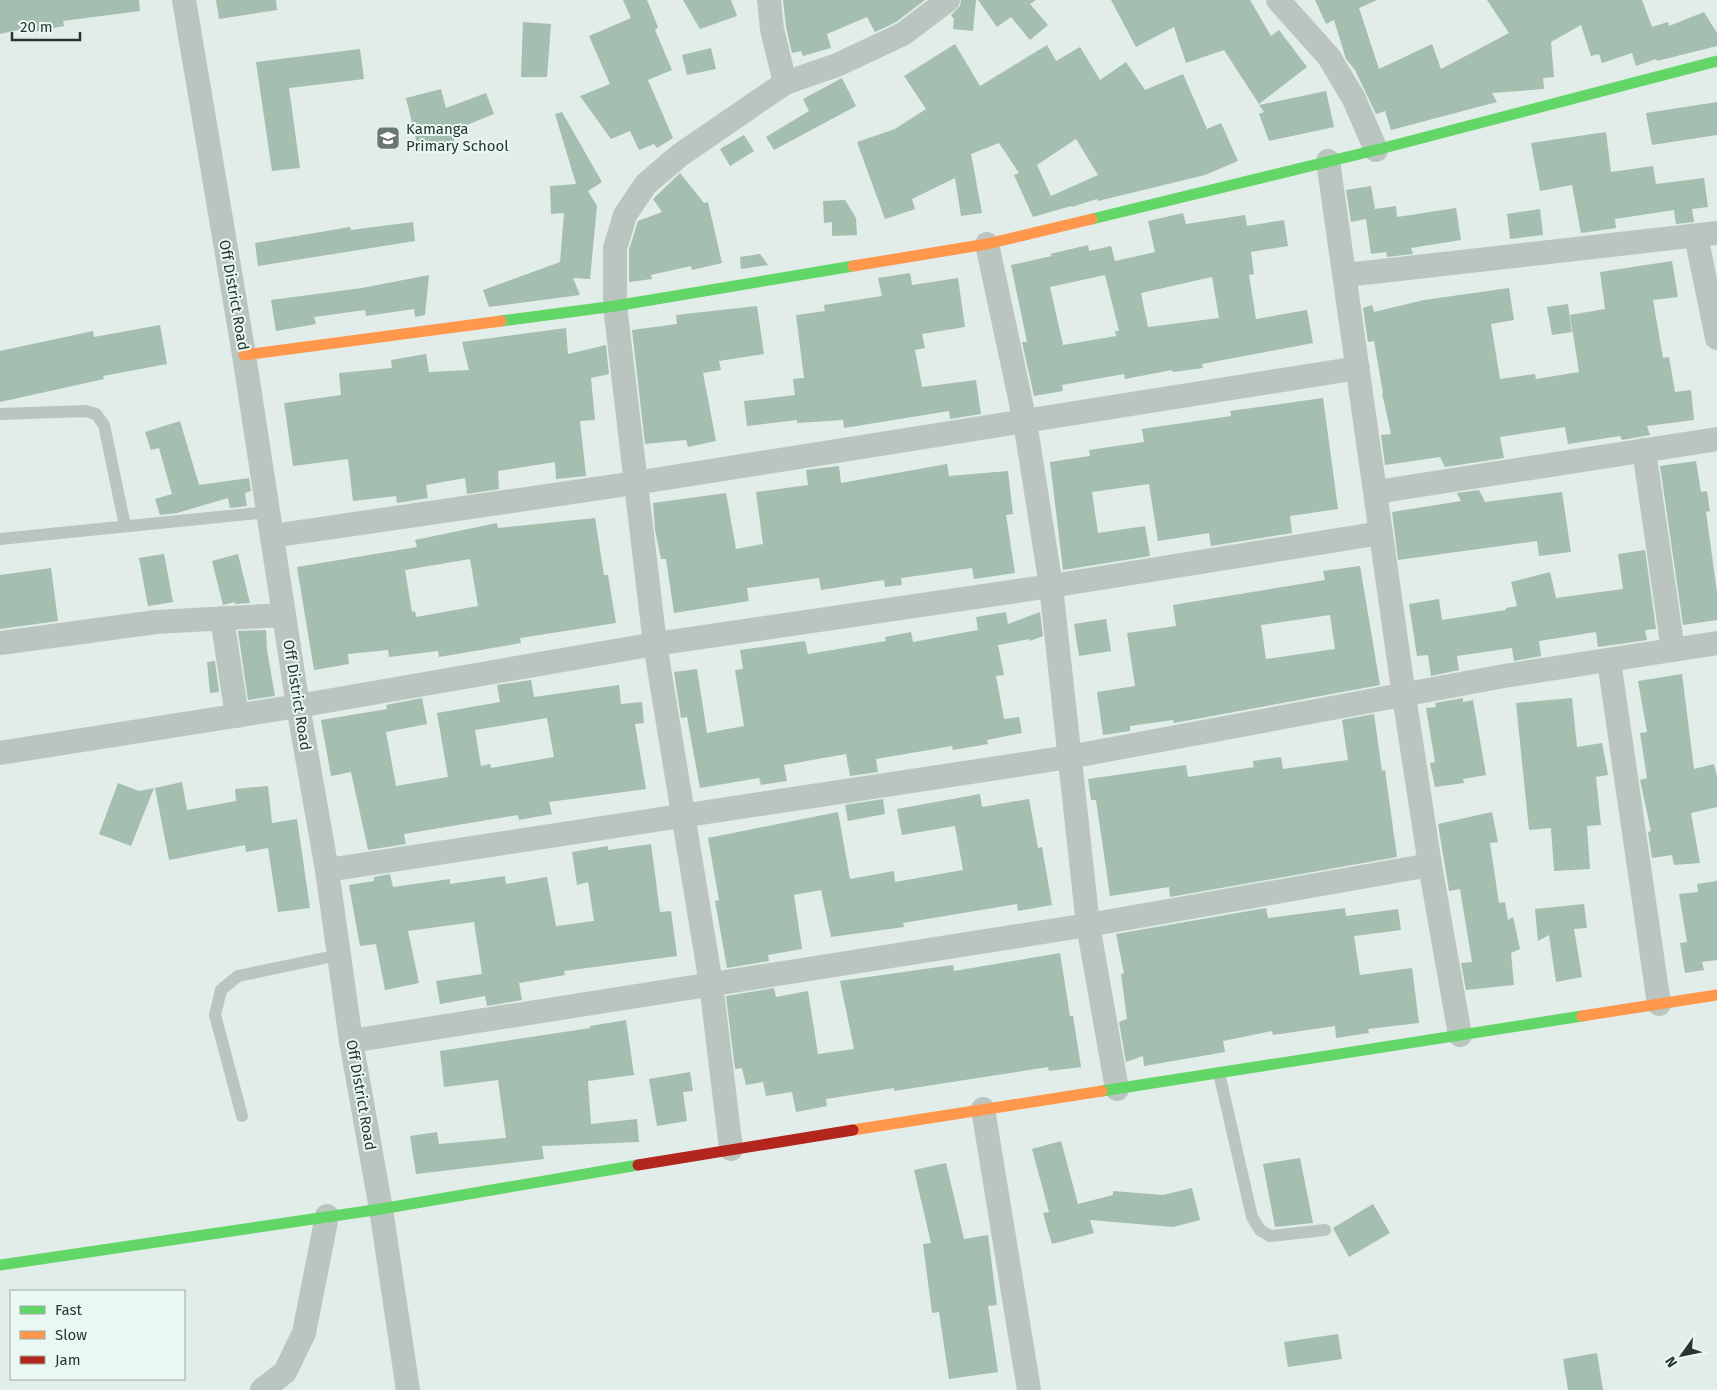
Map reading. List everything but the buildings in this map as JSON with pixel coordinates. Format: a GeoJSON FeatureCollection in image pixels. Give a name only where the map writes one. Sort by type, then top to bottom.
{"type":"FeatureCollection","features":[{"type":"Feature","properties":{"kind":"street","name":"Off District Road"},"geometry":{"type":"LineString","coordinates":[[184,0],[244,355],[298,706],[326,870],[351,1041],[381,1209],[408,1390]]}},
{"type":"Feature","properties":{"kind":"street"},"geometry":{"type":"LineString","coordinates":[[769,0],[772,29],[785,83]]}},
{"type":"Feature","properties":{"kind":"street"},"geometry":{"type":"LineString","coordinates":[[731,1149],[711,984],[681,815],[655,644],[614,306],[615,248],[624,215],[646,184],[680,156],[785,83],[837,66],[903,34],[948,0]]}},
{"type":"Feature","properties":{"kind":"street"},"geometry":{"type":"LineString","coordinates":[[1278,0],[1329,57],[1354,99],[1376,150]]}},
{"type":"Feature","properties":{"kind":"street"},"geometry":{"type":"LineString","coordinates":[[244,355],[614,306],[987,244],[1376,150],[1717,61]]}},
{"type":"Feature","properties":{"kind":"street"},"geometry":{"type":"LineString","coordinates":[[1328,161],[1346,275],[1404,696],[1430,865],[1460,1035]]}},
{"type":"Feature","properties":{"kind":"street"},"geometry":{"type":"LineString","coordinates":[[1346,275],[1706,234],[1717,338]]}},
{"type":"Feature","properties":{"kind":"street"},"geometry":{"type":"LineString","coordinates":[[987,244],[1025,422],[1052,586],[1088,925],[1118,1089]]}},
{"type":"Feature","properties":{"kind":"street"},"geometry":{"type":"LineString","coordinates":[[272,536],[635,483],[1358,368]]}},
{"type":"Feature","properties":{"kind":"street"},"geometry":{"type":"LineString","coordinates":[[1376,492],[1717,439]]}},
{"type":"Feature","properties":{"kind":"street"},"geometry":{"type":"LineString","coordinates":[[1644,450],[1673,650]]}},
{"type":"Feature","properties":{"kind":"street"},"geometry":{"type":"LineString","coordinates":[[0,753],[298,706],[655,644],[1052,586],[1381,533]]}},
{"type":"Feature","properties":{"kind":"street"},"geometry":{"type":"LineString","coordinates":[[0,643],[130,625],[284,615]]}},
{"type":"Feature","properties":{"kind":"street"},"geometry":{"type":"LineString","coordinates":[[222,618],[237,716]]}},
{"type":"Feature","properties":{"kind":"street"},"geometry":{"type":"LineString","coordinates":[[326,870],[1069,757],[1504,676],[1717,643]]}},
{"type":"Feature","properties":{"kind":"street"},"geometry":{"type":"LineString","coordinates":[[1609,661],[1659,1004]]}},
{"type":"Feature","properties":{"kind":"street"},"geometry":{"type":"LineString","coordinates":[[351,1041],[1088,925],[1430,865]]}},
{"type":"Feature","properties":{"kind":"street"},"geometry":{"type":"LineString","coordinates":[[0,1264],[381,1209],[731,1149],[1717,995]]}},
{"type":"Feature","properties":{"kind":"street"},"geometry":{"type":"LineString","coordinates":[[983,1110],[1029,1390]]}},
{"type":"Feature","properties":{"kind":"street"},"geometry":{"type":"LineString","coordinates":[[262,1390],[285,1372],[304,1333],[327,1216]]}},
{"type":"Feature","properties":{"kind":"lane"},"geometry":{"type":"LineString","coordinates":[[0,414],[86,410],[96,414],[104,425],[125,526]]}},
{"type":"Feature","properties":{"kind":"lane"},"geometry":{"type":"LineString","coordinates":[[0,539],[268,512]]}},
{"type":"Feature","properties":{"kind":"lane"},"geometry":{"type":"LineString","coordinates":[[242,1116],[215,1015],[221,990],[238,976],[339,955]]}},
{"type":"Feature","properties":{"kind":"lane"},"geometry":{"type":"LineString","coordinates":[[1219,1073],[1252,1217],[1256,1223],[1270,1236],[1325,1230]]}},
{"type":"Feature","properties":{"kind":"traffic: fast"},"geometry":{"type":"LineString","coordinates":[[1092,219],[1376,150],[1717,61]]}},
{"type":"Feature","properties":{"kind":"traffic: fast"},"geometry":{"type":"LineString","coordinates":[[501,321],[615,306],[853,266]]}},
{"type":"Feature","properties":{"kind":"traffic: fast"},"geometry":{"type":"LineString","coordinates":[[1102,1091],[1582,1016]]}},
{"type":"Feature","properties":{"kind":"traffic: fast"},"geometry":{"type":"LineString","coordinates":[[0,1265],[381,1209],[638,1165]]}},
{"type":"Feature","properties":{"kind":"traffic: slow"},"geometry":{"type":"LineString","coordinates":[[853,266],[987,244],[1092,219]]}},
{"type":"Feature","properties":{"kind":"traffic: slow"},"geometry":{"type":"LineString","coordinates":[[244,355],[501,321]]}},
{"type":"Feature","properties":{"kind":"traffic: slow"},"geometry":{"type":"LineString","coordinates":[[1582,1016],[1717,995]]}},
{"type":"Feature","properties":{"kind":"traffic: slow"},"geometry":{"type":"LineString","coordinates":[[853,1130],[1102,1091]]}},
{"type":"Feature","properties":{"kind":"traffic: jam"},"geometry":{"type":"LineString","coordinates":[[638,1165],[853,1130]]}},
{"type":"Feature","properties":{"kind":"place","name":"Kamanga Primary School"},"geometry":{"type":"Point","coordinates":[388,138]}}]}
